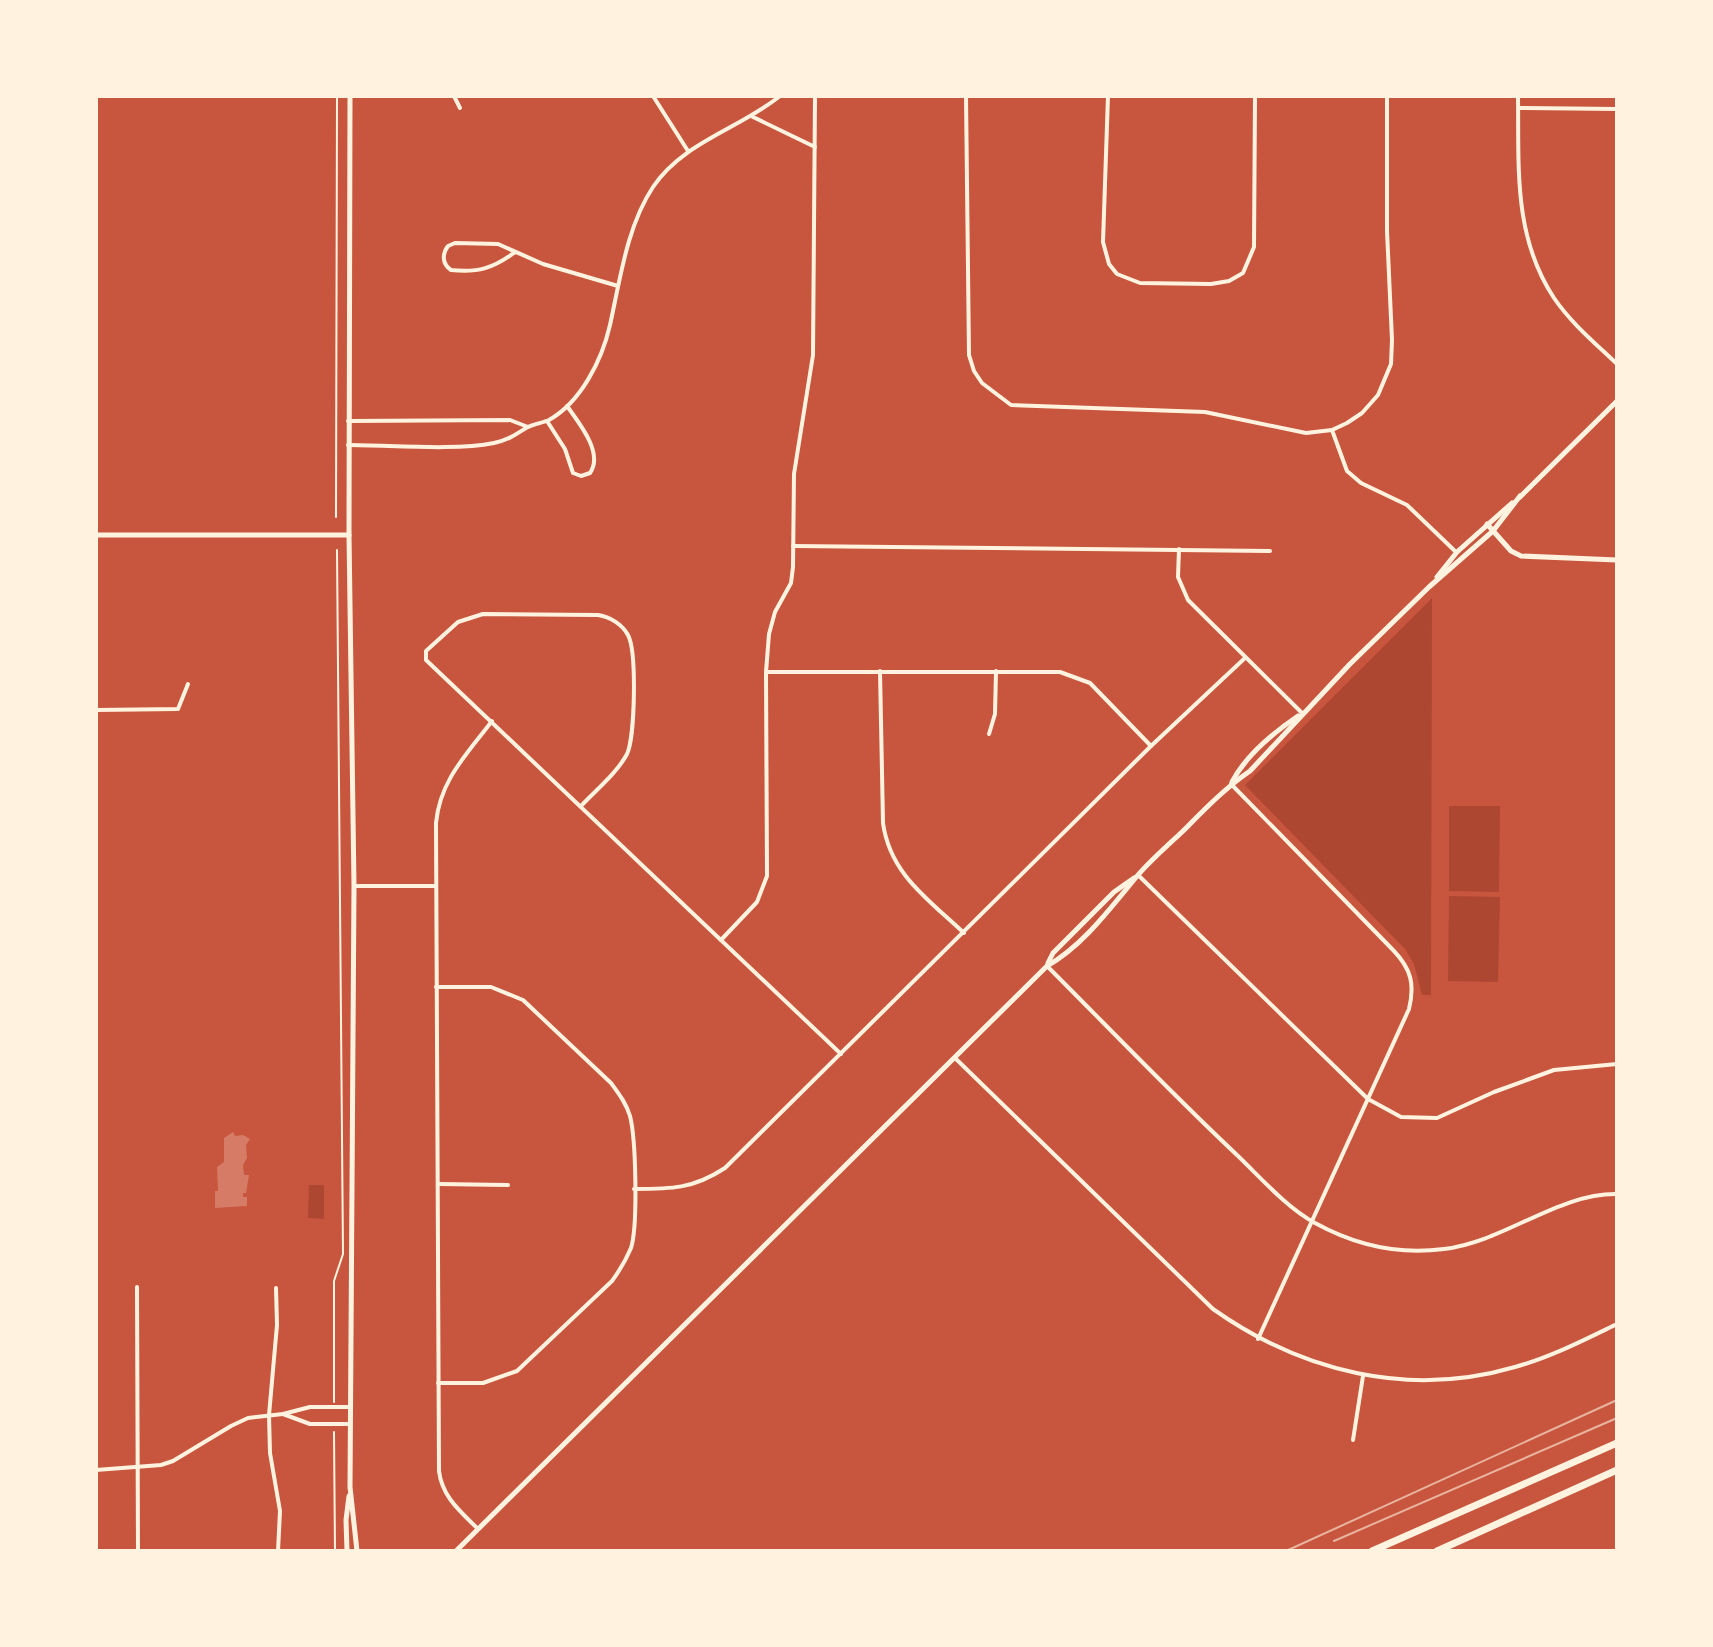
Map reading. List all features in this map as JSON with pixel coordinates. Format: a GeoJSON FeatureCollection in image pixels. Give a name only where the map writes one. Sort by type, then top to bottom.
{"type":"FeatureCollection","features":[{"type":"Feature","properties":{"kind":"highway"},"geometry":{"type":"LineString","coordinates":[[1372,1551],[1617,1443]]}},
{"type":"Feature","properties":{"kind":"highway"},"geometry":{"type":"LineString","coordinates":[[1437,1551],[1617,1470]]}},
{"type":"Feature","properties":{"kind":"street"},"geometry":{"type":"LineString","coordinates":[[347,1551],[346,1515],[352,1424],[354,886],[348,445],[350,96]]}},
{"type":"Feature","properties":{"kind":"street"},"geometry":{"type":"LineString","coordinates":[[454,96],[460,108]]}},
{"type":"Feature","properties":{"kind":"street"},"geometry":{"type":"LineString","coordinates":[[653,96],[688,151]]}},
{"type":"Feature","properties":{"kind":"street"},"geometry":{"type":"LineString","coordinates":[[348,445],[489,444],[513,438],[528,427],[547,421],[567,406],[589,378],[601,352],[642,207],[666,171],[688,151],[753,117],[780,96]]}},
{"type":"Feature","properties":{"kind":"street"},"geometry":{"type":"LineString","coordinates":[[721,940],[757,902],[767,876],[766,672],[771,622],[791,583],[794,474],[811,370],[815,319],[815,96]]}},
{"type":"Feature","properties":{"kind":"street"},"geometry":{"type":"LineString","coordinates":[[966,96],[969,355],[982,383],[1011,405],[1205,412],[1306,433],[1332,430],[1369,406],[1384,384],[1391,364],[1387,96]]}},
{"type":"Feature","properties":{"kind":"street"},"geometry":{"type":"LineString","coordinates":[[1108,96],[1103,242],[1109,264],[1117,274],[1140,283],[1211,284],[1229,281],[1243,273],[1254,247],[1255,96]]}},
{"type":"Feature","properties":{"kind":"street"},"geometry":{"type":"LineString","coordinates":[[1518,96],[1518,181],[1531,251],[1539,272],[1567,315],[1617,364]]}},
{"type":"Feature","properties":{"kind":"street"},"geometry":{"type":"LineString","coordinates":[[1519,108],[1617,109]]}},
{"type":"Feature","properties":{"kind":"street"},"geometry":{"type":"LineString","coordinates":[[753,117],[815,147]]}},
{"type":"Feature","properties":{"kind":"street"},"geometry":{"type":"LineString","coordinates":[[515,252],[497,265],[479,271],[451,270],[443,256],[448,246],[455,243],[498,244],[570,273],[618,286]]}},
{"type":"Feature","properties":{"kind":"street"},"geometry":{"type":"LineString","coordinates":[[456,1551],[1047,966],[1053,953],[1114,892],[1138,875],[1231,784],[1240,768],[1279,729],[1302,713],[1429,587],[1457,552],[1520,496],[1617,401]]}},
{"type":"Feature","properties":{"kind":"street"},"geometry":{"type":"LineString","coordinates":[[547,421],[565,449],[573,473],[581,476],[590,473],[595,463],[590,444],[567,406]]}},
{"type":"Feature","properties":{"kind":"street"},"geometry":{"type":"LineString","coordinates":[[348,421],[510,420],[528,427]]}},
{"type":"Feature","properties":{"kind":"street"},"geometry":{"type":"LineString","coordinates":[[1332,430],[1347,471],[1361,483],[1407,505],[1464,560]]}},
{"type":"Feature","properties":{"kind":"street"},"geometry":{"type":"LineString","coordinates":[[1429,587],[1464,560],[1493,531],[1520,496]]}},
{"type":"Feature","properties":{"kind":"street"},"geometry":{"type":"LineString","coordinates":[[1487,524],[1511,551],[1521,556],[1617,560]]}},
{"type":"Feature","properties":{"kind":"street"},"geometry":{"type":"LineString","coordinates":[[96,535],[349,535]]}},
{"type":"Feature","properties":{"kind":"street"},"geometry":{"type":"LineString","coordinates":[[793,546],[1270,551]]}},
{"type":"Feature","properties":{"kind":"street"},"geometry":{"type":"LineString","coordinates":[[1179,549],[1178,577],[1188,600],[1302,713]]}},
{"type":"Feature","properties":{"kind":"street"},"geometry":{"type":"LineString","coordinates":[[581,806],[621,763],[632,740],[632,650],[624,629],[613,620],[598,615],[483,614],[458,622],[424,656],[721,940],[841,1054]]}},
{"type":"Feature","properties":{"kind":"street"},"geometry":{"type":"LineString","coordinates":[[634,1189],[679,1189],[725,1168],[1151,746],[1245,658]]}},
{"type":"Feature","properties":{"kind":"street"},"geometry":{"type":"LineString","coordinates":[[880,671],[886,842],[902,872],[964,933]]}},
{"type":"Feature","properties":{"kind":"street"},"geometry":{"type":"LineString","coordinates":[[989,734],[995,714],[996,671]]}},
{"type":"Feature","properties":{"kind":"street"},"geometry":{"type":"LineString","coordinates":[[766,672],[1060,672],[1090,683],[1151,746]]}},
{"type":"Feature","properties":{"kind":"street"},"geometry":{"type":"LineString","coordinates":[[96,710],[178,709],[188,684]]}},
{"type":"Feature","properties":{"kind":"street"},"geometry":{"type":"LineString","coordinates":[[478,1529],[451,1501],[440,1478],[436,823],[439,801],[456,765],[492,721]]}},
{"type":"Feature","properties":{"kind":"street"},"geometry":{"type":"LineString","coordinates":[[1231,784],[1406,964],[1413,982],[1409,1009],[1258,1339]]}},
{"type":"Feature","properties":{"kind":"street"},"geometry":{"type":"LineString","coordinates":[[1138,875],[1368,1099],[1401,1117],[1437,1118],[1545,1073],[1587,1065],[1617,1064]]}},
{"type":"Feature","properties":{"kind":"street"},"geometry":{"type":"LineString","coordinates":[[354,886],[436,886]]}},
{"type":"Feature","properties":{"kind":"street"},"geometry":{"type":"LineString","coordinates":[[1047,966],[1201,1121],[1282,1197],[1312,1221],[1355,1241],[1411,1251],[1446,1249],[1497,1235],[1584,1198],[1617,1194]]}},
{"type":"Feature","properties":{"kind":"street"},"geometry":{"type":"LineString","coordinates":[[436,987],[491,987],[523,1000],[611,1083],[626,1106],[632,1124],[634,1189],[633,1238],[624,1264],[612,1281],[517,1371],[483,1383],[438,1383]]}},
{"type":"Feature","properties":{"kind":"street"},"geometry":{"type":"LineString","coordinates":[[955,1058],[1213,1309],[1258,1339],[1331,1369],[1399,1380],[1449,1380],[1483,1375],[1541,1358],[1617,1324]]}},
{"type":"Feature","properties":{"kind":"street"},"geometry":{"type":"LineString","coordinates":[[439,1184],[508,1185]]}},
{"type":"Feature","properties":{"kind":"street"},"geometry":{"type":"LineString","coordinates":[[137,1287],[138,1551]]}},
{"type":"Feature","properties":{"kind":"street"},"geometry":{"type":"LineString","coordinates":[[276,1288],[277,1325],[269,1415],[270,1453],[280,1511],[278,1551]]}},
{"type":"Feature","properties":{"kind":"street"},"geometry":{"type":"LineString","coordinates":[[1353,1440],[1363,1375]]}},
{"type":"Feature","properties":{"kind":"street"},"geometry":{"type":"LineString","coordinates":[[96,1470],[137,1469],[173,1461],[248,1418],[310,1407],[351,1407]]}},
{"type":"Feature","properties":{"kind":"street"},"geometry":{"type":"LineString","coordinates":[[283,1414],[310,1424],[352,1424]]}},
{"type":"Feature","properties":{"kind":"street"},"geometry":{"type":"LineString","coordinates":[[350,1487],[357,1551]]}},
{"type":"Feature","properties":{"kind":"path"},"geometry":{"type":"LineString","coordinates":[[336,517],[337,96]]}},
{"type":"Feature","properties":{"kind":"path"},"geometry":{"type":"LineString","coordinates":[[334,1407],[334,1281],[343,1254],[337,550]]}},
{"type":"Feature","properties":{"kind":"path"},"geometry":{"type":"LineString","coordinates":[[334,1424],[335,1551]]}},
{"type":"Feature","properties":{"kind":"shaded area"},"geometry":{"type":"Polygon","coordinates":[[[1432,598],[1431,995],[1422,995],[1414,964],[1405,949],[1245,785],[1432,598]]]}},
{"type":"Feature","properties":{"kind":"shaded area"},"geometry":{"type":"Polygon","coordinates":[[[1449,806],[1500,806],[1499,892],[1449,891],[1449,806]]]}},
{"type":"Feature","properties":{"kind":"shaded area"},"geometry":{"type":"Polygon","coordinates":[[[1449,896],[1500,897],[1498,982],[1448,981],[1449,896]]]}},
{"type":"Feature","properties":{"kind":"shaded area"},"geometry":{"type":"Polygon","coordinates":[[[309,1185],[324,1185],[324,1219],[308,1218],[309,1185]]]}},
{"type":"Feature","properties":{"kind":"building"},"geometry":{"type":"Polygon","coordinates":[[[233,1132],[235,1136],[243,1135],[250,1139],[243,1165],[244,1175],[249,1175],[246,1193],[243,1193],[243,1197],[247,1197],[247,1206],[215,1208],[217,1167],[224,1162],[224,1138],[233,1132]]]}},
{"type":"Feature","properties":{"kind":"tram line"},"geometry":{"type":"LineString","coordinates":[[1286,1551],[1617,1400]]}},
{"type":"Feature","properties":{"kind":"tram line"},"geometry":{"type":"LineString","coordinates":[[1334,1541],[1617,1418]]}}]}
